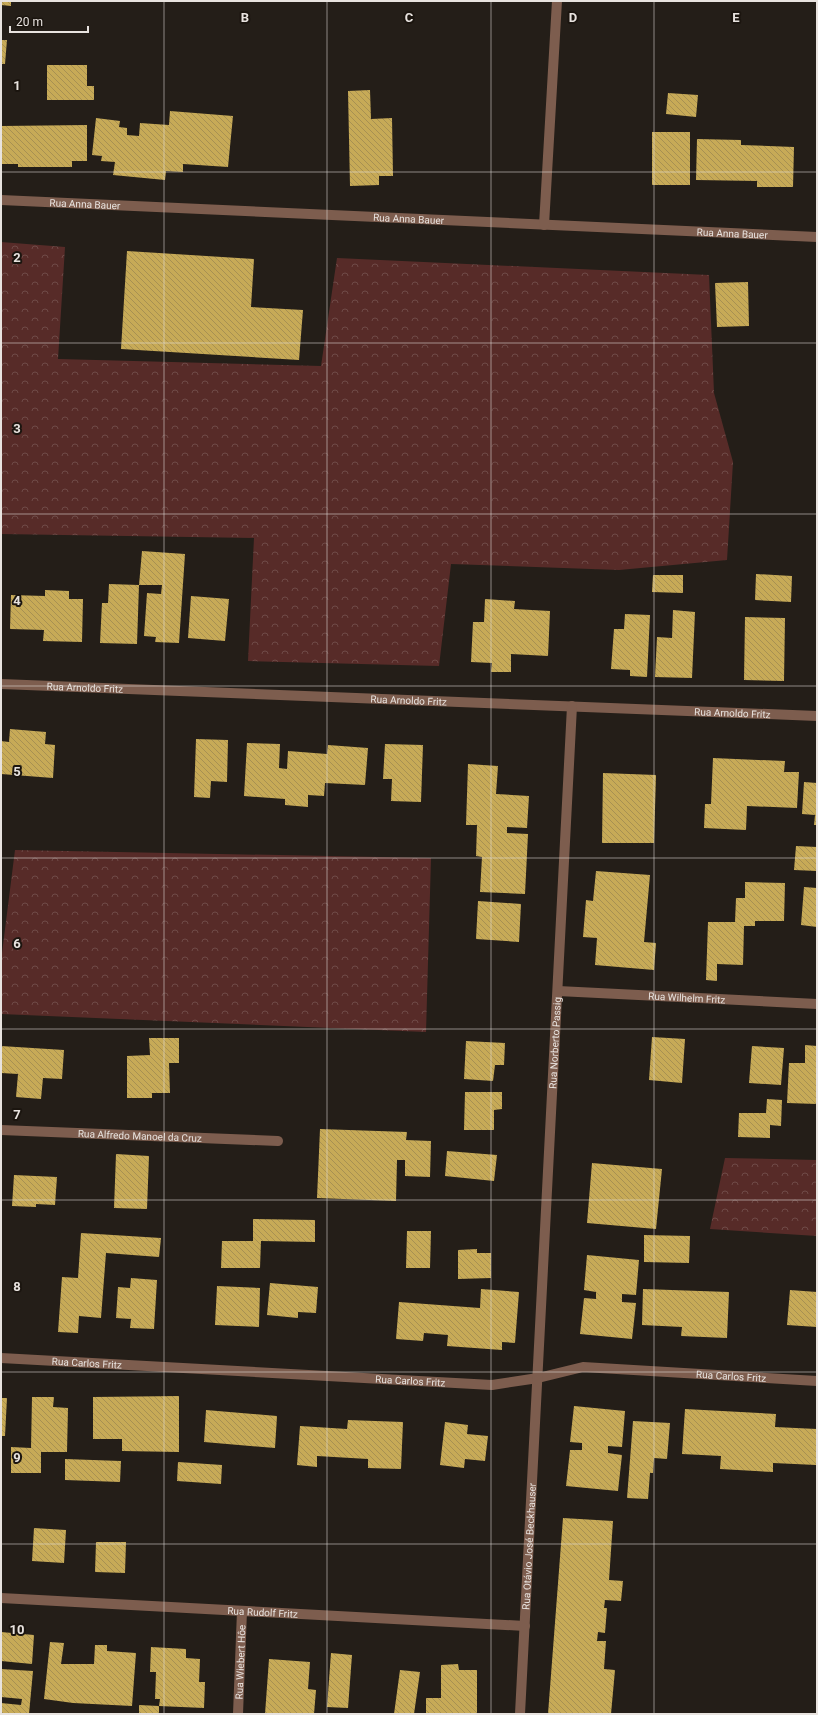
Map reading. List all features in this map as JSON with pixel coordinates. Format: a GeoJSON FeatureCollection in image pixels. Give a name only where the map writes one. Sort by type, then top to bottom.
{"type":"FeatureCollection","features":[{"type":"Feature","properties":{"kind":"street"},"geometry":{"type":"LineString","coordinates":[[544,225],[557,1]]}},
{"type":"Feature","properties":{"kind":"street","name":"Rua Anna Bauer"},"geometry":{"type":"LineString","coordinates":[[1,200],[817,237]]}},
{"type":"Feature","properties":{"kind":"street","name":"Rua Arnoldo Fritz"},"geometry":{"type":"LineString","coordinates":[[1,684],[817,716]]}},
{"type":"Feature","properties":{"kind":"street","name":"Rua Norberto Passig"},"geometry":{"type":"LineString","coordinates":[[538,1378],[572,706]]}},
{"type":"Feature","properties":{"kind":"street","name":"Rua Wilhelm Fritz"},"geometry":{"type":"LineString","coordinates":[[558,991],[817,1004]]}},
{"type":"Feature","properties":{"kind":"street","name":"Rua Alfredo Manoel da Cruz"},"geometry":{"type":"LineString","coordinates":[[1,1130],[278,1141]]}},
{"type":"Feature","properties":{"kind":"street","name":"Rua Carlos Fritz"},"geometry":{"type":"LineString","coordinates":[[1,1358],[492,1385],[538,1378],[583,1366],[817,1381]]}},
{"type":"Feature","properties":{"kind":"street","name":"Rua Otávio José Beckhauser"},"geometry":{"type":"LineString","coordinates":[[520,1714],[538,1378]]}},
{"type":"Feature","properties":{"kind":"street","name":"Rua Rudolf Fritz"},"geometry":{"type":"LineString","coordinates":[[1,1598],[525,1626]]}},
{"type":"Feature","properties":{"kind":"street","name":"Rua Wiebert Hôe"},"geometry":{"type":"LineString","coordinates":[[238,1714],[242,1611]]}},
{"type":"Feature","properties":{"kind":"green space"},"geometry":{"type":"Polygon","coordinates":[[[1,242],[65,247],[58,359],[321,366],[337,258],[709,275],[714,393],[733,462],[727,560],[619,570],[451,564],[439,666],[248,661],[254,538],[1,534],[1,242]]]}},
{"type":"Feature","properties":{"kind":"green space"},"geometry":{"type":"Polygon","coordinates":[[[15,850],[431,858],[426,1032],[1,1014],[1,961],[15,850]]]}},
{"type":"Feature","properties":{"kind":"green space"},"geometry":{"type":"Polygon","coordinates":[[[725,1158],[817,1160],[817,1236],[710,1229],[725,1158]]]}},
{"type":"Feature","properties":{"kind":"building"},"geometry":{"type":"Polygon","coordinates":[[[1,1],[11,1],[11,6],[1,5],[1,1]]]}},
{"type":"Feature","properties":{"kind":"building"},"geometry":{"type":"Polygon","coordinates":[[[1,40],[7,40],[5,64],[1,64],[1,40]]]}},
{"type":"Feature","properties":{"kind":"building"},"geometry":{"type":"Polygon","coordinates":[[[47,65],[87,65],[87,86],[94,86],[94,100],[47,100],[47,65]]]}},
{"type":"Feature","properties":{"kind":"building"},"geometry":{"type":"Polygon","coordinates":[[[370,90],[371,119],[392,118],[393,176],[379,176],[379,185],[350,186],[348,91],[370,90]]]}},
{"type":"Feature","properties":{"kind":"building"},"geometry":{"type":"Polygon","coordinates":[[[668,93],[698,95],[696,117],[666,114],[668,93]]]}},
{"type":"Feature","properties":{"kind":"building"},"geometry":{"type":"Polygon","coordinates":[[[170,111],[233,116],[228,167],[183,164],[183,172],[166,171],[165,180],[113,175],[115,162],[101,161],[102,156],[92,155],[96,118],[120,121],[119,127],[127,128],[127,135],[139,136],[140,123],[169,125],[170,111]]]}},
{"type":"Feature","properties":{"kind":"building"},"geometry":{"type":"Polygon","coordinates":[[[87,125],[87,161],[72,161],[72,167],[18,167],[18,164],[1,164],[1,126],[87,125]]]}},
{"type":"Feature","properties":{"kind":"building"},"geometry":{"type":"Polygon","coordinates":[[[652,132],[690,132],[690,185],[652,185],[652,132]]]}},
{"type":"Feature","properties":{"kind":"building"},"geometry":{"type":"Polygon","coordinates":[[[697,139],[741,140],[741,145],[794,147],[793,187],[757,187],[757,181],[696,180],[697,139]]]}},
{"type":"Feature","properties":{"kind":"building"},"geometry":{"type":"Polygon","coordinates":[[[127,251],[254,259],[251,307],[303,310],[299,360],[121,349],[127,251]]]}},
{"type":"Feature","properties":{"kind":"building"},"geometry":{"type":"Polygon","coordinates":[[[748,282],[749,326],[717,327],[715,283],[748,282]]]}},
{"type":"Feature","properties":{"kind":"building"},"geometry":{"type":"Polygon","coordinates":[[[142,551],[185,554],[179,643],[155,642],[156,637],[144,636],[147,593],[161,594],[162,585],[139,585],[142,551]]]}},
{"type":"Feature","properties":{"kind":"building"},"geometry":{"type":"Polygon","coordinates":[[[756,574],[792,576],[791,602],[755,600],[756,574]]]}},
{"type":"Feature","properties":{"kind":"building"},"geometry":{"type":"Polygon","coordinates":[[[653,575],[683,575],[683,593],[652,592],[653,575]]]}},
{"type":"Feature","properties":{"kind":"building"},"geometry":{"type":"Polygon","coordinates":[[[109,584],[139,585],[137,644],[100,643],[102,603],[108,603],[109,584]]]}},
{"type":"Feature","properties":{"kind":"building"},"geometry":{"type":"Polygon","coordinates":[[[45,590],[69,591],[69,599],[83,599],[82,642],[43,641],[44,630],[10,629],[11,595],[45,596],[45,590]]]}},
{"type":"Feature","properties":{"kind":"building"},"geometry":{"type":"Polygon","coordinates":[[[191,596],[229,599],[225,641],[188,638],[191,596]]]}},
{"type":"Feature","properties":{"kind":"building"},"geometry":{"type":"Polygon","coordinates":[[[485,599],[515,601],[514,609],[550,611],[548,656],[511,654],[511,672],[491,672],[492,663],[471,662],[473,622],[484,622],[485,599]]]}},
{"type":"Feature","properties":{"kind":"building"},"geometry":{"type":"Polygon","coordinates":[[[673,610],[695,612],[692,678],[655,677],[657,637],[672,638],[673,610]]]}},
{"type":"Feature","properties":{"kind":"building"},"geometry":{"type":"Polygon","coordinates":[[[625,614],[650,615],[647,677],[630,676],[630,670],[611,669],[614,629],[624,629],[625,614]]]}},
{"type":"Feature","properties":{"kind":"building"},"geometry":{"type":"Polygon","coordinates":[[[745,617],[785,618],[784,681],[744,680],[745,617]]]}},
{"type":"Feature","properties":{"kind":"building"},"geometry":{"type":"Polygon","coordinates":[[[10,729],[46,732],[45,744],[55,745],[53,778],[1,774],[1,741],[9,742],[10,729]]]}},
{"type":"Feature","properties":{"kind":"building"},"geometry":{"type":"Polygon","coordinates":[[[196,739],[228,740],[227,782],[211,781],[210,798],[194,797],[196,739]]]}},
{"type":"Feature","properties":{"kind":"building"},"geometry":{"type":"Polygon","coordinates":[[[247,743],[280,744],[279,768],[287,769],[288,751],[327,754],[328,745],[368,748],[365,785],[325,783],[324,796],[308,795],[308,807],[285,805],[285,799],[244,796],[247,743]]]}},
{"type":"Feature","properties":{"kind":"building"},"geometry":{"type":"Polygon","coordinates":[[[385,744],[423,745],[421,802],[391,801],[392,779],[383,779],[385,744]]]}},
{"type":"Feature","properties":{"kind":"building"},"geometry":{"type":"Polygon","coordinates":[[[713,758],[785,761],[784,772],[799,772],[797,808],[747,806],[746,830],[704,828],[705,804],[711,804],[713,758]]]}},
{"type":"Feature","properties":{"kind":"building"},"geometry":{"type":"Polygon","coordinates":[[[468,764],[498,766],[496,794],[529,796],[527,828],[507,827],[507,833],[528,834],[525,894],[480,892],[482,857],[476,856],[477,825],[466,825],[468,764]]]}},
{"type":"Feature","properties":{"kind":"building"},"geometry":{"type":"Polygon","coordinates":[[[603,773],[656,775],[654,843],[602,843],[603,773]]]}},
{"type":"Feature","properties":{"kind":"building"},"geometry":{"type":"Polygon","coordinates":[[[804,782],[817,783],[817,825],[814,825],[815,815],[802,814],[804,782]]]}},
{"type":"Feature","properties":{"kind":"building"},"geometry":{"type":"Polygon","coordinates":[[[796,846],[817,847],[817,871],[794,870],[796,846]]]}},
{"type":"Feature","properties":{"kind":"building"},"geometry":{"type":"Polygon","coordinates":[[[596,871],[650,875],[644,942],[656,943],[654,970],[595,965],[597,938],[583,937],[586,900],[593,901],[596,871]]]}},
{"type":"Feature","properties":{"kind":"building"},"geometry":{"type":"Polygon","coordinates":[[[745,882],[785,883],[784,921],[755,921],[755,926],[744,926],[743,965],[717,964],[717,981],[706,980],[708,922],[735,922],[736,898],[745,898],[745,882]]]}},
{"type":"Feature","properties":{"kind":"building"},"geometry":{"type":"Polygon","coordinates":[[[804,887],[817,888],[817,927],[801,925],[804,887]]]}},
{"type":"Feature","properties":{"kind":"building"},"geometry":{"type":"Polygon","coordinates":[[[478,901],[521,904],[519,942],[476,939],[478,901]]]}},
{"type":"Feature","properties":{"kind":"building"},"geometry":{"type":"Polygon","coordinates":[[[652,1037],[685,1039],[682,1083],[649,1080],[652,1037]]]}},
{"type":"Feature","properties":{"kind":"building"},"geometry":{"type":"Polygon","coordinates":[[[149,1038],[179,1038],[179,1063],[169,1063],[170,1093],[152,1093],[152,1098],[127,1098],[127,1056],[150,1055],[149,1038]]]}},
{"type":"Feature","properties":{"kind":"building"},"geometry":{"type":"Polygon","coordinates":[[[466,1041],[505,1043],[504,1065],[495,1065],[493,1081],[464,1079],[466,1041]]]}},
{"type":"Feature","properties":{"kind":"building"},"geometry":{"type":"Polygon","coordinates":[[[805,1045],[817,1046],[817,1104],[787,1103],[789,1063],[805,1063],[805,1045]]]}},
{"type":"Feature","properties":{"kind":"building"},"geometry":{"type":"Polygon","coordinates":[[[1,1046],[64,1050],[62,1079],[43,1078],[41,1099],[16,1097],[18,1074],[1,1073],[1,1046]]]}},
{"type":"Feature","properties":{"kind":"building"},"geometry":{"type":"Polygon","coordinates":[[[752,1046],[784,1048],[781,1085],[749,1083],[752,1046]]]}},
{"type":"Feature","properties":{"kind":"building"},"geometry":{"type":"Polygon","coordinates":[[[465,1092],[502,1092],[502,1109],[494,1110],[494,1130],[464,1130],[465,1092]]]}},
{"type":"Feature","properties":{"kind":"building"},"geometry":{"type":"Polygon","coordinates":[[[767,1099],[782,1100],[781,1126],[770,1125],[770,1138],[738,1137],[739,1113],[766,1113],[767,1099]]]}},
{"type":"Feature","properties":{"kind":"building"},"geometry":{"type":"Polygon","coordinates":[[[320,1129],[407,1132],[406,1140],[431,1141],[430,1177],[405,1176],[405,1160],[397,1160],[396,1201],[317,1198],[320,1129]]]}},
{"type":"Feature","properties":{"kind":"building"},"geometry":{"type":"Polygon","coordinates":[[[447,1151],[497,1155],[494,1181],[445,1176],[447,1151]]]}},
{"type":"Feature","properties":{"kind":"building"},"geometry":{"type":"Polygon","coordinates":[[[116,1154],[149,1156],[147,1209],[114,1208],[116,1154]]]}},
{"type":"Feature","properties":{"kind":"building"},"geometry":{"type":"Polygon","coordinates":[[[592,1163],[662,1169],[656,1229],[587,1223],[592,1163]]]}},
{"type":"Feature","properties":{"kind":"building"},"geometry":{"type":"Polygon","coordinates":[[[14,1175],[57,1177],[55,1205],[36,1204],[36,1207],[12,1206],[14,1175]]]}},
{"type":"Feature","properties":{"kind":"building"},"geometry":{"type":"Polygon","coordinates":[[[253,1219],[315,1220],[315,1242],[261,1241],[260,1268],[221,1268],[222,1241],[253,1241],[253,1219]]]}},
{"type":"Feature","properties":{"kind":"building"},"geometry":{"type":"Polygon","coordinates":[[[407,1231],[431,1231],[430,1268],[406,1268],[407,1231]]]}},
{"type":"Feature","properties":{"kind":"building"},"geometry":{"type":"Polygon","coordinates":[[[81,1233],[161,1238],[159,1257],[106,1253],[101,1318],[79,1316],[78,1333],[58,1332],[62,1277],[78,1278],[81,1233]]]}},
{"type":"Feature","properties":{"kind":"building"},"geometry":{"type":"Polygon","coordinates":[[[644,1235],[690,1236],[689,1263],[644,1262],[644,1235]]]}},
{"type":"Feature","properties":{"kind":"building"},"geometry":{"type":"Polygon","coordinates":[[[477,1249],[477,1253],[491,1253],[491,1278],[458,1279],[458,1250],[477,1249]]]}},
{"type":"Feature","properties":{"kind":"building"},"geometry":{"type":"Polygon","coordinates":[[[587,1255],[639,1260],[636,1295],[622,1294],[622,1302],[636,1303],[632,1339],[580,1334],[584,1298],[596,1299],[596,1292],[584,1290],[587,1255]]]}},
{"type":"Feature","properties":{"kind":"building"},"geometry":{"type":"Polygon","coordinates":[[[131,1278],[157,1280],[154,1329],[130,1328],[131,1319],[116,1318],[118,1287],[130,1288],[131,1278]]]}},
{"type":"Feature","properties":{"kind":"building"},"geometry":{"type":"Polygon","coordinates":[[[270,1283],[318,1287],[316,1313],[298,1312],[298,1318],[267,1315],[270,1283]]]}},
{"type":"Feature","properties":{"kind":"building"},"geometry":{"type":"Polygon","coordinates":[[[217,1286],[260,1288],[259,1327],[215,1325],[217,1286]]]}},
{"type":"Feature","properties":{"kind":"building"},"geometry":{"type":"Polygon","coordinates":[[[481,1289],[519,1292],[515,1343],[502,1342],[502,1350],[447,1346],[448,1335],[424,1333],[423,1341],[396,1339],[399,1302],[480,1308],[481,1289]]]}},
{"type":"Feature","properties":{"kind":"building"},"geometry":{"type":"Polygon","coordinates":[[[643,1289],[729,1292],[727,1338],[681,1336],[682,1327],[642,1325],[643,1289]]]}},
{"type":"Feature","properties":{"kind":"building"},"geometry":{"type":"Polygon","coordinates":[[[790,1290],[817,1292],[817,1327],[787,1325],[790,1290]]]}},
{"type":"Feature","properties":{"kind":"building"},"geometry":{"type":"Polygon","coordinates":[[[179,1396],[179,1452],[122,1451],[122,1439],[93,1439],[93,1397],[179,1396]]]}},
{"type":"Feature","properties":{"kind":"building"},"geometry":{"type":"Polygon","coordinates":[[[32,1397],[54,1397],[53,1407],[68,1408],[67,1452],[41,1452],[41,1473],[11,1473],[11,1447],[31,1448],[32,1397]]]}},
{"type":"Feature","properties":{"kind":"building"},"geometry":{"type":"Polygon","coordinates":[[[1,1398],[7,1398],[5,1436],[1,1436],[1,1398]]]}},
{"type":"Feature","properties":{"kind":"building"},"geometry":{"type":"Polygon","coordinates":[[[574,1406],[625,1411],[622,1447],[608,1446],[608,1453],[622,1455],[618,1491],[566,1486],[570,1450],[582,1450],[582,1443],[570,1442],[574,1406]]]}},
{"type":"Feature","properties":{"kind":"building"},"geometry":{"type":"Polygon","coordinates":[[[685,1409],[776,1414],[775,1427],[817,1429],[816,1465],[773,1463],[773,1472],[720,1469],[721,1456],[682,1454],[685,1409]]]}},
{"type":"Feature","properties":{"kind":"building"},"geometry":{"type":"Polygon","coordinates":[[[206,1410],[277,1416],[275,1448],[204,1442],[206,1410]]]}},
{"type":"Feature","properties":{"kind":"building"},"geometry":{"type":"Polygon","coordinates":[[[348,1420],[403,1422],[401,1469],[368,1468],[368,1459],[317,1456],[317,1467],[297,1465],[300,1426],[347,1429],[348,1420]]]}},
{"type":"Feature","properties":{"kind":"building"},"geometry":{"type":"Polygon","coordinates":[[[633,1421],[670,1423],[667,1459],[654,1458],[653,1473],[650,1473],[648,1499],[627,1498],[633,1421]]]}},
{"type":"Feature","properties":{"kind":"building"},"geometry":{"type":"Polygon","coordinates":[[[445,1422],[468,1425],[467,1434],[488,1436],[485,1461],[465,1459],[464,1468],[440,1465],[445,1422]]]}},
{"type":"Feature","properties":{"kind":"building"},"geometry":{"type":"Polygon","coordinates":[[[65,1459],[121,1461],[120,1482],[65,1480],[65,1459]]]}},
{"type":"Feature","properties":{"kind":"building"},"geometry":{"type":"Polygon","coordinates":[[[178,1462],[222,1465],[221,1484],[177,1481],[178,1462]]]}},
{"type":"Feature","properties":{"kind":"building"},"geometry":{"type":"Polygon","coordinates":[[[563,1518],[613,1521],[609,1580],[623,1581],[621,1601],[605,1600],[604,1608],[607,1608],[605,1633],[598,1632],[597,1641],[606,1641],[604,1669],[615,1670],[611,1714],[548,1714],[563,1518]]]}},
{"type":"Feature","properties":{"kind":"building"},"geometry":{"type":"Polygon","coordinates":[[[34,1528],[66,1530],[64,1563],[32,1561],[34,1528]]]}},
{"type":"Feature","properties":{"kind":"building"},"geometry":{"type":"Polygon","coordinates":[[[96,1542],[126,1542],[125,1573],[95,1572],[96,1542]]]}},
{"type":"Feature","properties":{"kind":"building"},"geometry":{"type":"Polygon","coordinates":[[[1,1632],[34,1635],[32,1664],[1,1661],[1,1632]]]}},
{"type":"Feature","properties":{"kind":"building"},"geometry":{"type":"Polygon","coordinates":[[[50,1642],[64,1643],[61,1664],[94,1664],[95,1645],[107,1645],[107,1651],[136,1653],[132,1706],[73,1703],[44,1699],[50,1642]]]}},
{"type":"Feature","properties":{"kind":"building"},"geometry":{"type":"Polygon","coordinates":[[[151,1647],[186,1649],[186,1658],[200,1659],[199,1682],[205,1682],[204,1708],[159,1706],[160,1699],[155,1699],[156,1672],[150,1672],[151,1647]]]}},
{"type":"Feature","properties":{"kind":"building"},"geometry":{"type":"Polygon","coordinates":[[[331,1653],[352,1655],[348,1708],[327,1707],[331,1653]]]}},
{"type":"Feature","properties":{"kind":"building"},"geometry":{"type":"Polygon","coordinates":[[[269,1659],[310,1662],[308,1689],[316,1690],[314,1714],[265,1714],[269,1659]]]}},
{"type":"Feature","properties":{"kind":"building"},"geometry":{"type":"Polygon","coordinates":[[[458,1664],[459,1670],[477,1670],[477,1714],[426,1714],[426,1698],[441,1698],[441,1665],[458,1664]]]}},
{"type":"Feature","properties":{"kind":"building"},"geometry":{"type":"Polygon","coordinates":[[[1,1669],[33,1671],[29,1714],[1,1714],[1,1703],[21,1705],[22,1699],[1,1697],[1,1669]]]}},
{"type":"Feature","properties":{"kind":"building"},"geometry":{"type":"Polygon","coordinates":[[[400,1670],[420,1672],[414,1714],[394,1714],[400,1670]]]}},
{"type":"Feature","properties":{"kind":"building"},"geometry":{"type":"Polygon","coordinates":[[[139,1705],[159,1706],[159,1714],[139,1714],[139,1705]]]}}]}
